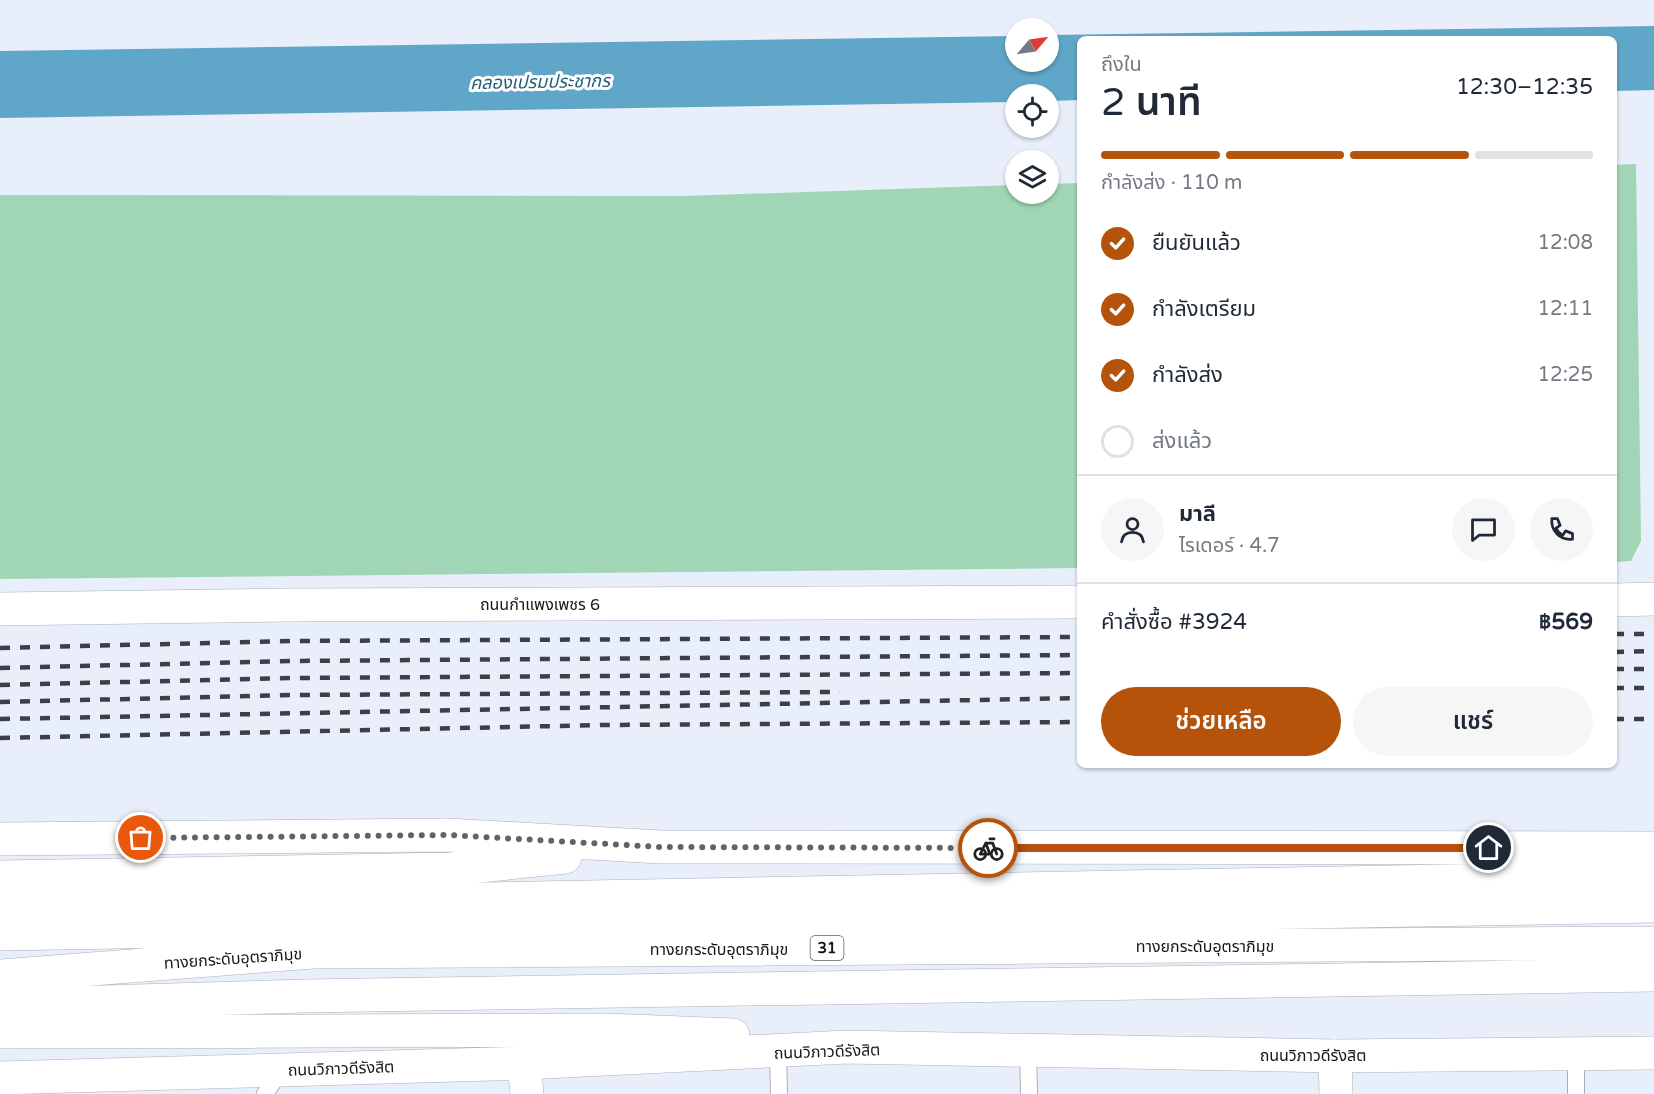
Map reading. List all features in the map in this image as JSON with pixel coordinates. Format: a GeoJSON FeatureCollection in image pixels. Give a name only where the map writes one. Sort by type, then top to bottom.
{"type":"FeatureCollection","features":[{"type":"Feature","properties":{"kind":"main road"},"geometry":{"type":"LineString","coordinates":[[1617,600],[1654,599]]}},
{"type":"Feature","properties":{"kind":"main road","name":"ถนนกำแพงเพชร 6"},"geometry":{"type":"LineString","coordinates":[[0,609],[1077,602]]}},
{"type":"Feature","properties":{"kind":"main road"},"geometry":{"type":"LineString","coordinates":[[0,839],[448,835],[661,847],[1654,849]]}},
{"type":"Feature","properties":{"kind":"main road"},"geometry":{"type":"LineString","coordinates":[[0,877],[451,869],[661,847]]}},
{"type":"Feature","properties":{"kind":"main road"},"geometry":{"type":"LineString","coordinates":[[0,908],[1654,877]]}},
{"type":"Feature","properties":{"kind":"main road","name":"ทางยกระดับอุตราภิมุข"},"geometry":{"type":"LineString","coordinates":[[0,934],[1654,906]]}},
{"type":"Feature","properties":{"kind":"main road","name":"ทางยกระดับอุตราภิมุข"},"geometry":{"type":"LineString","coordinates":[[0,976],[313,952],[1654,943]]}},
{"type":"Feature","properties":{"kind":"main road"},"geometry":{"type":"LineString","coordinates":[[0,1005],[304,996],[1654,975]]}},
{"type":"Feature","properties":{"kind":"main road"},"geometry":{"type":"LineString","coordinates":[[0,1032],[360,1029],[607,1030],[779,1037],[847,1047]]}},
{"type":"Feature","properties":{"kind":"main road","name":"ถนนวิภาวดีรังสิต"},"geometry":{"type":"LineString","coordinates":[[0,1078],[526,1083],[777,1053],[847,1047],[1029,1076],[1335,1056],[1654,1053]]}},
{"type":"Feature","properties":{"kind":"main road"},"geometry":{"type":"LineString","coordinates":[[1335,1056],[1336,1092]]}},
{"type":"Feature","properties":{"kind":"lane"},"geometry":{"type":"LineString","coordinates":[[777,1053],[779,1092]]}},
{"type":"Feature","properties":{"kind":"lane"},"geometry":{"type":"LineString","coordinates":[[1576,1054],[1576,1091]]}},
{"type":"Feature","properties":{"kind":"green space"},"geometry":{"type":"Polygon","coordinates":[[[1636,164],[1641,541],[1631,561],[1617,562],[1617,165],[1636,164]]]}},
{"type":"Feature","properties":{"kind":"green space"},"geometry":{"type":"Polygon","coordinates":[[[1077,183],[1077,568],[0,579],[0,195],[684,196],[1005,185],[1005,204],[1059,204],[1059,184],[1077,183]]]}},
{"type":"Feature","properties":{"kind":"water","name":"คลองเปรมประชากร"},"geometry":{"type":"Polygon","coordinates":[[[1654,26],[1654,90],[1617,91],[1617,36],[1077,36],[1077,100],[1059,101],[1059,84],[1005,84],[1005,102],[0,118],[0,51],[1005,36],[1005,72],[1059,72],[1059,35],[1654,26]]]}},
{"type":"Feature","properties":{"kind":"railway"},"geometry":{"type":"LineString","coordinates":[[1617,634],[1654,634]]}},
{"type":"Feature","properties":{"kind":"railway"},"geometry":{"type":"LineString","coordinates":[[0,648],[291,641],[1077,637]]}},
{"type":"Feature","properties":{"kind":"railway"},"geometry":{"type":"LineString","coordinates":[[1617,652],[1654,651]]}},
{"type":"Feature","properties":{"kind":"railway"},"geometry":{"type":"LineString","coordinates":[[0,668],[292,661],[1077,655]]}},
{"type":"Feature","properties":{"kind":"railway"},"geometry":{"type":"LineString","coordinates":[[1617,669],[1654,669]]}},
{"type":"Feature","properties":{"kind":"railway"},"geometry":{"type":"LineString","coordinates":[[0,685],[292,678],[1077,673]]}},
{"type":"Feature","properties":{"kind":"railway"},"geometry":{"type":"LineString","coordinates":[[1617,688],[1654,688]]}},
{"type":"Feature","properties":{"kind":"railway"},"geometry":{"type":"LineString","coordinates":[[0,702],[294,695],[840,692]]}},
{"type":"Feature","properties":{"kind":"railway"},"geometry":{"type":"LineString","coordinates":[[0,719],[1077,698]]}},
{"type":"Feature","properties":{"kind":"railway"},"geometry":{"type":"LineString","coordinates":[[1617,719],[1654,719]]}},
{"type":"Feature","properties":{"kind":"railway"},"geometry":{"type":"LineString","coordinates":[[0,738],[602,725],[1077,722]]}},
{"type":"Feature","properties":{"kind":"way so far"},"geometry":{"type":"LineString","coordinates":[[141,838],[448,835],[661,847],[988,848]]}},
{"type":"Feature","properties":{"kind":"route"},"geometry":{"type":"LineString","coordinates":[[988,848],[1489,848]]}}]}
